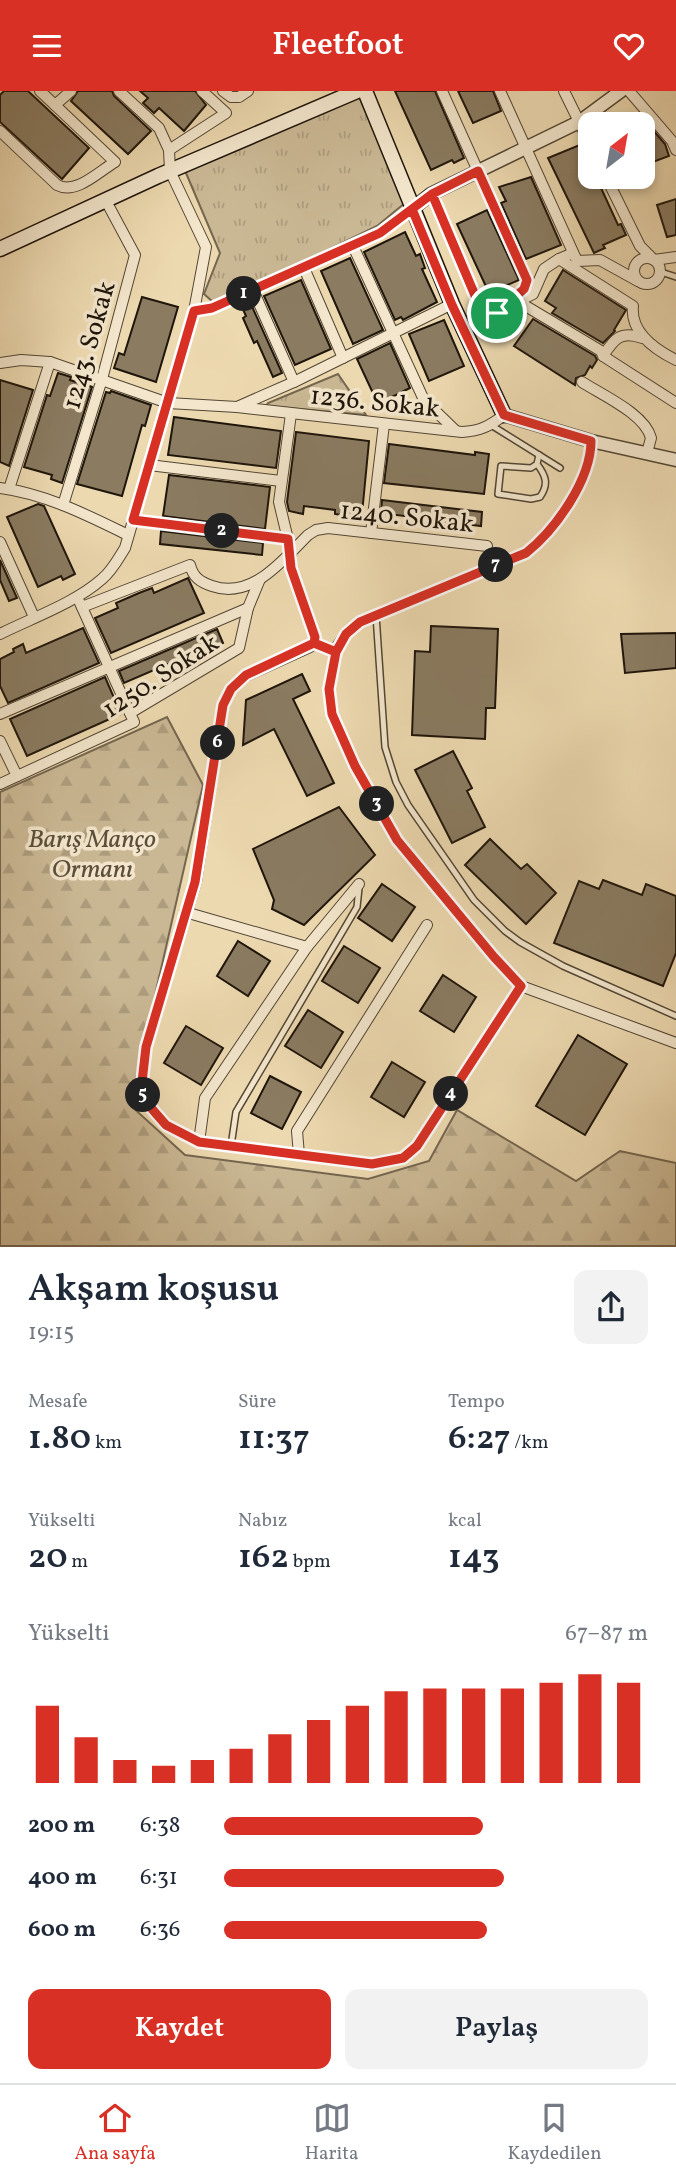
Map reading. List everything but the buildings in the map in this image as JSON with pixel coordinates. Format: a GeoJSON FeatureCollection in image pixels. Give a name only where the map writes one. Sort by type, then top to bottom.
{"type":"FeatureCollection","features":[{"type":"Feature","properties":{"kind":"main road"},"geometry":{"type":"LineString","coordinates":[[0,248],[357,91]]}},
{"type":"Feature","properties":{"kind":"main road"},"geometry":{"type":"LineString","coordinates":[[365,91],[452,305],[504,415]]}},
{"type":"Feature","properties":{"kind":"street"},"geometry":{"type":"LineString","coordinates":[[0,131],[65,190],[74,188],[115,162],[40,91]]}},
{"type":"Feature","properties":{"kind":"street"},"geometry":{"type":"LineString","coordinates":[[55,106],[71,91]]}},
{"type":"Feature","properties":{"kind":"street"},"geometry":{"type":"LineString","coordinates":[[0,634],[76,596],[103,579],[125,548],[194,311],[206,247],[170,171],[169,150],[159,128],[119,91]]}},
{"type":"Feature","properties":{"kind":"street"},"geometry":{"type":"LineString","coordinates":[[202,91],[226,113]]}},
{"type":"Feature","properties":{"kind":"street"},"geometry":{"type":"LineString","coordinates":[[223,91],[232,97],[244,94]]}},
{"type":"Feature","properties":{"kind":"street"},"geometry":{"type":"LineString","coordinates":[[442,91],[527,280],[524,289],[497,313]]}},
{"type":"Feature","properties":{"kind":"street"},"geometry":{"type":"LineString","coordinates":[[500,91],[577,261],[600,260],[638,281],[650,284],[660,275],[659,266],[640,246],[612,189]]}},
{"type":"Feature","properties":{"kind":"street"},"geometry":{"type":"LineString","coordinates":[[565,91],[578,120]]}},
{"type":"Feature","properties":{"kind":"street"},"geometry":{"type":"LineString","coordinates":[[593,112],[621,91]]}},
{"type":"Feature","properties":{"kind":"street"},"geometry":{"type":"LineString","coordinates":[[629,91],[673,141],[676,150]]}},
{"type":"Feature","properties":{"kind":"street"},"geometry":{"type":"LineString","coordinates":[[169,150],[226,113],[244,94]]}},
{"type":"Feature","properties":{"kind":"street"},"geometry":{"type":"LineString","coordinates":[[194,311],[212,308],[380,233],[432,194],[578,122]]}},
{"type":"Feature","properties":{"kind":"street"},"geometry":{"type":"LineString","coordinates":[[432,194],[485,319],[533,294],[544,269],[573,253]]}},
{"type":"Feature","properties":{"kind":"street","name":"1243. Sokak"},"geometry":{"type":"LineString","coordinates":[[63,505],[102,379],[135,255],[106,201]]}},
{"type":"Feature","properties":{"kind":"street"},"geometry":{"type":"LineString","coordinates":[[353,246],[424,400],[456,431]]}},
{"type":"Feature","properties":{"kind":"street"},"geometry":{"type":"LineString","coordinates":[[638,281],[634,273],[638,261],[645,258],[654,260],[676,257]]}},
{"type":"Feature","properties":{"kind":"street"},"geometry":{"type":"LineString","coordinates":[[559,259],[633,306],[632,318],[646,339]]}},
{"type":"Feature","properties":{"kind":"street"},"geometry":{"type":"LineString","coordinates":[[304,268],[343,358]]}},
{"type":"Feature","properties":{"kind":"street"},"geometry":{"type":"LineString","coordinates":[[253,290],[294,382]]}},
{"type":"Feature","properties":{"kind":"street"},"geometry":{"type":"LineString","coordinates":[[519,302],[676,403]]}},
{"type":"Feature","properties":{"kind":"street","name":"1236. Sokak"},"geometry":{"type":"LineString","coordinates":[[237,407],[452,305]]}},
{"type":"Feature","properties":{"kind":"street"},"geometry":{"type":"LineString","coordinates":[[602,354],[615,338],[634,335],[646,339],[676,361]]}},
{"type":"Feature","properties":{"kind":"street"},"geometry":{"type":"LineString","coordinates":[[50,362],[5,489],[63,505],[128,535]]}},
{"type":"Feature","properties":{"kind":"street","name":"1236. Sokak"},"geometry":{"type":"LineString","coordinates":[[0,363],[50,362],[169,403],[237,407],[478,432],[504,415]]}},
{"type":"Feature","properties":{"kind":"street"},"geometry":{"type":"LineString","coordinates":[[582,382],[643,423],[651,438],[647,453]]}},
{"type":"Feature","properties":{"kind":"street"},"geometry":{"type":"LineString","coordinates":[[291,414],[279,502],[291,552],[291,568],[315,637],[314,643]]}},
{"type":"Feature","properties":{"kind":"street"},"geometry":{"type":"LineString","coordinates":[[504,415],[591,441],[676,460]]}},
{"type":"Feature","properties":{"kind":"street"},"geometry":{"type":"LineString","coordinates":[[371,533],[383,424]]}},
{"type":"Feature","properties":{"kind":"street"},"geometry":{"type":"LineString","coordinates":[[591,441],[591,451],[579,486],[562,513],[537,544],[526,553],[360,622],[346,634],[336,652],[329,689],[332,714],[355,766],[397,840],[521,986],[676,1043]]}},
{"type":"Feature","properties":{"kind":"street"},"geometry":{"type":"LineString","coordinates":[[149,465],[281,481]]}},
{"type":"Feature","properties":{"kind":"street"},"geometry":{"type":"LineString","coordinates":[[133,520],[288,539]]}},
{"type":"Feature","properties":{"kind":"street","name":"1240. Sokak"},"geometry":{"type":"LineString","coordinates":[[260,579],[308,535],[328,528],[487,546]]}},
{"type":"Feature","properties":{"kind":"street"},"geometry":{"type":"LineString","coordinates":[[0,542],[34,617]]}},
{"type":"Feature","properties":{"kind":"street"},"geometry":{"type":"LineString","coordinates":[[82,607],[190,565],[197,579],[216,588],[237,590],[260,579]]}},
{"type":"Feature","properties":{"kind":"street","name":"1250. Sokak"},"geometry":{"type":"LineString","coordinates":[[0,784],[134,722],[130,713],[239,648],[248,608],[260,579]]}},
{"type":"Feature","properties":{"kind":"street"},"geometry":{"type":"LineString","coordinates":[[76,596],[130,713]]}},
{"type":"Feature","properties":{"kind":"street"},"geometry":{"type":"LineString","coordinates":[[0,715],[248,608]]}},
{"type":"Feature","properties":{"kind":"street"},"geometry":{"type":"LineString","coordinates":[[336,652],[314,643],[246,675],[231,689],[223,705],[198,870],[146,1047],[141,1091],[166,1125],[199,1142],[372,1164],[403,1158],[417,1146],[521,986]]}},
{"type":"Feature","properties":{"kind":"street"},"geometry":{"type":"LineString","coordinates":[[0,741],[17,776]]}},
{"type":"Feature","properties":{"kind":"street"},"geometry":{"type":"LineString","coordinates":[[199,1142],[205,1098],[307,947],[359,884]]}},
{"type":"Feature","properties":{"kind":"street"},"geometry":{"type":"LineString","coordinates":[[185,912],[307,947]]}},
{"type":"Feature","properties":{"kind":"street"},"geometry":{"type":"LineString","coordinates":[[299,1155],[297,1131],[427,926]]}},
{"type":"Feature","properties":{"kind":"lane"},"geometry":{"type":"LineString","coordinates":[[660,275],[670,274],[676,277]]}},
{"type":"Feature","properties":{"kind":"lane"},"geometry":{"type":"LineString","coordinates":[[491,425],[560,468]]}},
{"type":"Feature","properties":{"kind":"lane"},"geometry":{"type":"LineString","coordinates":[[537,464],[531,468],[501,466],[498,494],[531,499],[540,497],[546,484],[537,464],[539,455]]}},
{"type":"Feature","properties":{"kind":"lane"},"geometry":{"type":"LineString","coordinates":[[376,615],[385,747],[396,782],[408,805],[474,900],[520,942],[563,966],[676,1016]]}},
{"type":"Feature","properties":{"kind":"lane"},"geometry":{"type":"LineString","coordinates":[[231,1146],[236,1112],[357,907],[359,884]]}},
{"type":"Feature","properties":{"kind":"green space"},"geometry":{"type":"Polygon","coordinates":[[[358,94],[405,203],[377,226],[213,302],[204,294],[220,253],[183,166],[358,94]]]}},
{"type":"Feature","properties":{"kind":"green space"},"geometry":{"type":"Polygon","coordinates":[[[338,374],[366,415],[266,406],[268,403],[338,374]]]}},
{"type":"Feature","properties":{"kind":"green space","name":"Barış Manço Ormanı"},"geometry":{"type":"Polygon","coordinates":[[[167,717],[203,785],[130,1105],[185,1155],[368,1179],[429,1161],[457,1110],[576,1181],[620,1151],[676,1163],[676,1246],[0,1246],[0,792],[167,717]]]}},
{"type":"Feature","properties":{"kind":"route"},"geometry":{"type":"LineString","coordinates":[[497,313],[485,319],[432,194],[380,233],[212,308],[194,311],[133,520],[288,539],[291,568],[315,637],[314,643],[336,652],[329,689],[332,714],[355,766],[397,840],[521,986],[417,1146],[403,1158],[372,1164],[354,1163],[199,1142],[166,1125],[141,1091],[146,1047],[195,882],[223,705],[231,689],[246,675],[314,643],[336,652],[346,634],[360,622],[526,553],[537,544],[562,513],[579,486],[591,451],[591,441],[504,415],[452,305],[412,209],[432,194],[478,171],[527,280],[524,289],[497,313]]}}]}
